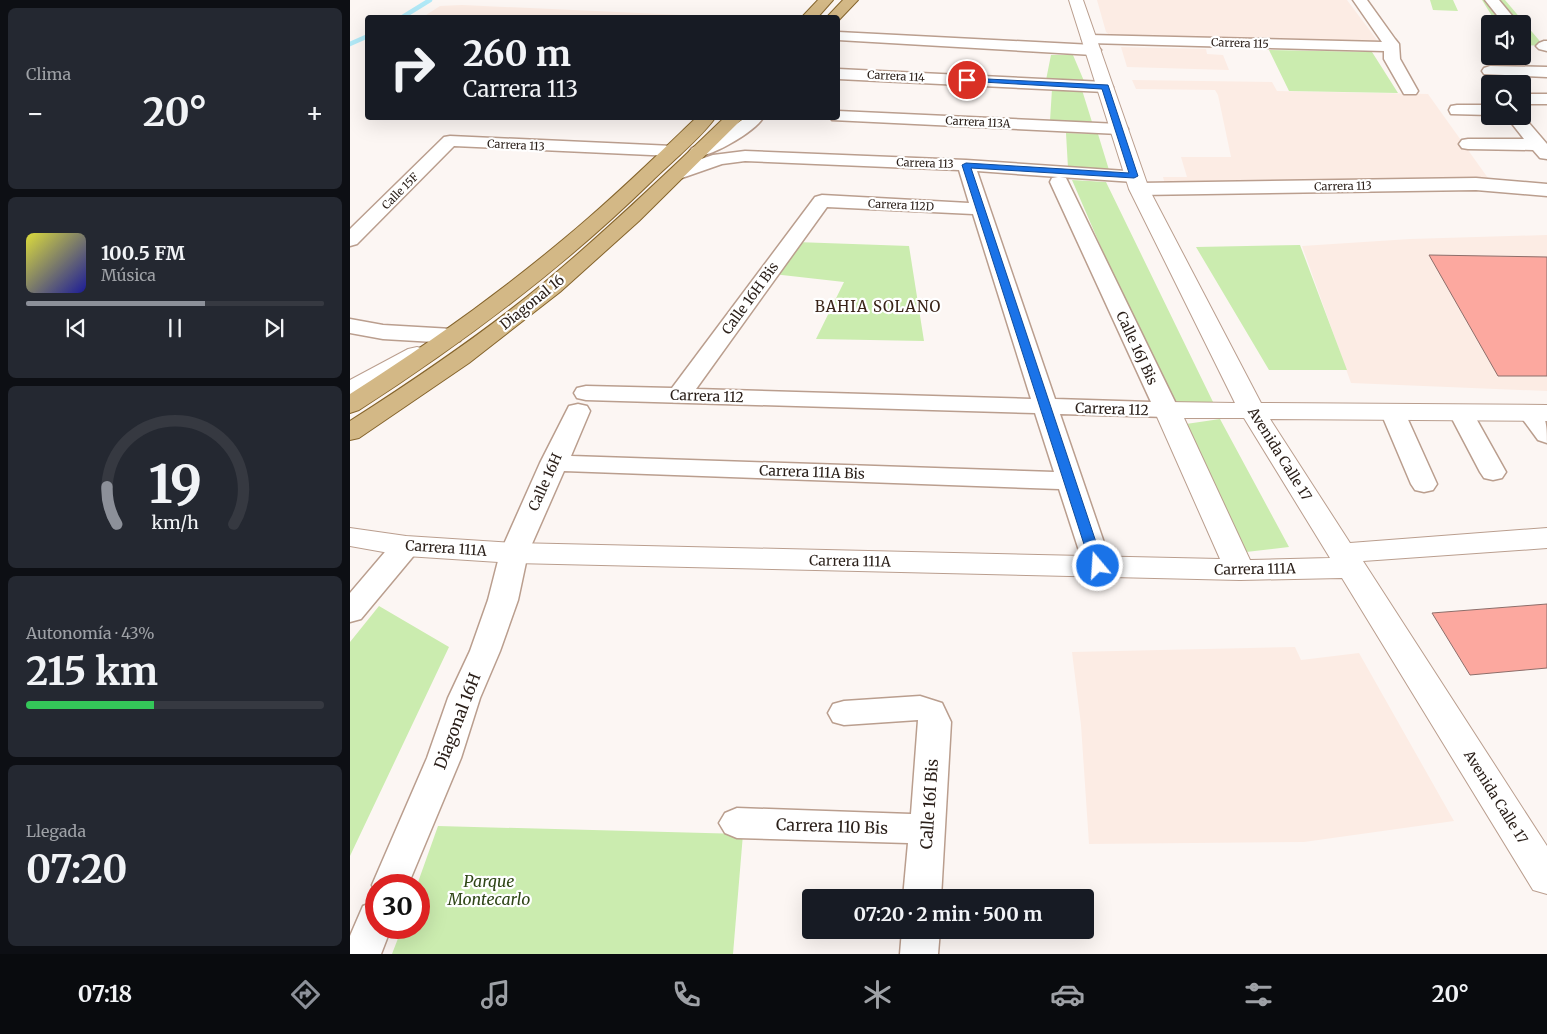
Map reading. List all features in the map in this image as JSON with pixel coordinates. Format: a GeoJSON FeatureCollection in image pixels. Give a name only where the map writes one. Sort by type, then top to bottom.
{"type":"FeatureCollection","features":[{"type":"Feature","properties":{"kind":"main road"},"geometry":{"type":"LineString","coordinates":[[811,15],[826,0]]}},
{"type":"Feature","properties":{"kind":"main road"},"geometry":{"type":"LineString","coordinates":[[835,15],[851,0]]}},
{"type":"Feature","properties":{"kind":"main road","name":"Diagonal 16"},"geometry":{"type":"LineString","coordinates":[[350,432],[432,378],[525,309],[614,234],[676,162],[705,120]]}},
{"type":"Feature","properties":{"kind":"main road","name":"Diagonal 16"},"geometry":{"type":"LineString","coordinates":[[350,405],[452,336],[569,246],[630,193],[676,162],[698,152],[745,120]]}},
{"type":"Feature","properties":{"kind":"street","name":"Avenida Calle 17"},"geometry":{"type":"LineString","coordinates":[[1076,0],[1136,183],[1163,241],[1253,412],[1547,878]]}},
{"type":"Feature","properties":{"kind":"street"},"geometry":{"type":"LineString","coordinates":[[1360,0],[1388,39],[1392,59],[1410,91]]}},
{"type":"Feature","properties":{"kind":"street"},"geometry":{"type":"LineString","coordinates":[[1492,0],[1504,15]]}},
{"type":"Feature","properties":{"kind":"street","name":"Carrera 115"},"geometry":{"type":"LineString","coordinates":[[843,37],[1091,44],[1390,47]]}},
{"type":"Feature","properties":{"kind":"street"},"geometry":{"type":"LineString","coordinates":[[1490,70],[1547,72]]}},
{"type":"Feature","properties":{"kind":"street","name":"Carrera 114"},"geometry":{"type":"LineString","coordinates":[[840,74],[1105,87]]}},
{"type":"Feature","properties":{"kind":"street"},"geometry":{"type":"LineString","coordinates":[[1531,99],[1547,99]]}},
{"type":"Feature","properties":{"kind":"street"},"geometry":{"type":"LineString","coordinates":[[1457,110],[1481,110]]}},
{"type":"Feature","properties":{"kind":"street","name":"Carrera 113A"},"geometry":{"type":"LineString","coordinates":[[840,116],[1119,129]]}},
{"type":"Feature","properties":{"kind":"street"},"geometry":{"type":"LineString","coordinates":[[745,120],[731,145],[732,150],[745,156]]}},
{"type":"Feature","properties":{"kind":"street"},"geometry":{"type":"LineString","coordinates":[[1522,125],[1543,150]]}},
{"type":"Feature","properties":{"kind":"street","name":"Carrera 113"},"geometry":{"type":"LineString","coordinates":[[450,141],[676,162],[745,156],[966,165],[1136,183],[1476,184],[1524,186],[1547,190]]}},
{"type":"Feature","properties":{"kind":"street","name":"Calle 15F"},"geometry":{"type":"LineString","coordinates":[[350,240],[450,141]]}},
{"type":"Feature","properties":{"kind":"street"},"geometry":{"type":"LineString","coordinates":[[1468,144],[1543,150]]}},
{"type":"Feature","properties":{"kind":"street"},"geometry":{"type":"LineString","coordinates":[[966,165],[1098,566]]}},
{"type":"Feature","properties":{"kind":"street","name":"Calle 16J Bis"},"geometry":{"type":"LineString","coordinates":[[1059,182],[1240,570]]}},
{"type":"Feature","properties":{"kind":"street","name":"Carrera 112D"},"geometry":{"type":"LineString","coordinates":[[822,201],[980,209]]}},
{"type":"Feature","properties":{"kind":"street","name":"Calle 16H Bis"},"geometry":{"type":"LineString","coordinates":[[679,396],[822,201]]}},
{"type":"Feature","properties":{"kind":"street"},"geometry":{"type":"LineString","coordinates":[[350,326],[383,332],[452,336]]}},
{"type":"Feature","properties":{"kind":"street","name":"Diagonal 16"},"geometry":{"type":"LineString","coordinates":[[350,390],[452,336]]}},
{"type":"Feature","properties":{"kind":"street","name":"Carrera 112"},"geometry":{"type":"LineString","coordinates":[[582,402],[679,396],[1253,412],[1539,413]]}},
{"type":"Feature","properties":{"kind":"street","name":"Calle 16H"},"geometry":{"type":"LineString","coordinates":[[514,554],[553,463],[582,402]]}},
{"type":"Feature","properties":{"kind":"street"},"geometry":{"type":"LineString","coordinates":[[1393,412],[1424,484]]}},
{"type":"Feature","properties":{"kind":"street"},"geometry":{"type":"LineString","coordinates":[[1461,413],[1493,472]]}},
{"type":"Feature","properties":{"kind":"street"},"geometry":{"type":"LineString","coordinates":[[1539,413],[1547,435]]}},
{"type":"Feature","properties":{"kind":"street","name":"Carrera 111A Bis"},"geometry":{"type":"LineString","coordinates":[[553,463],[1070,481]]}},
{"type":"Feature","properties":{"kind":"street","name":"Carrera 111A"},"geometry":{"type":"LineString","coordinates":[[350,537],[406,546],[514,554],[1240,570],[1547,538]]}},
{"type":"Feature","properties":{"kind":"street"},"geometry":{"type":"LineString","coordinates":[[350,612],[406,546]]}},
{"type":"Feature","properties":{"kind":"street","name":"Diagonal 16H"},"geometry":{"type":"LineString","coordinates":[[395,874],[444,758],[464,698],[485,651],[503,600],[514,554]]}},
{"type":"Feature","properties":{"kind":"street","name":"Calle 16I Bis"},"geometry":{"type":"LineString","coordinates":[[844,713],[920,708],[931,712],[935,722],[923,889]]}},
{"type":"Feature","properties":{"kind":"street","name":"Carrera 110 Bis"},"geometry":{"type":"LineString","coordinates":[[737,823],[926,829]]}},
{"type":"Feature","properties":{"kind":"street"},"geometry":{"type":"LineString","coordinates":[[362,954],[368,939]]}},
{"type":"Feature","properties":{"kind":"street"},"geometry":{"type":"LineString","coordinates":[[919,954],[920,939]]}},
{"type":"Feature","properties":{"kind":"shaded area"},"geometry":{"type":"Polygon","coordinates":[[[1097,0],[1347,0],[1377,40],[1376,44],[1111,36],[1106,32],[1097,0]]]}},
{"type":"Feature","properties":{"kind":"shaded area"},"geometry":{"type":"Polygon","coordinates":[[[462,5],[682,15],[426,15],[440,6],[462,5]]]}},
{"type":"Feature","properties":{"kind":"shaded area"},"geometry":{"type":"Polygon","coordinates":[[[1121,47],[1206,49],[1207,54],[1223,55],[1229,70],[1127,67],[1121,47]]]}},
{"type":"Feature","properties":{"kind":"shaded area"},"geometry":{"type":"Polygon","coordinates":[[[1132,80],[1272,82],[1277,91],[1428,94],[1488,178],[1165,184],[1163,177],[1187,177],[1181,157],[1231,157],[1218,95],[1215,90],[1136,89],[1132,80]]]}},
{"type":"Feature","properties":{"kind":"shaded area"},"geometry":{"type":"Polygon","coordinates":[[[1547,235],[1547,391],[1351,383],[1302,246],[1410,239],[1547,235]]]}},
{"type":"Feature","properties":{"kind":"shaded area"},"geometry":{"type":"Polygon","coordinates":[[[1295,647],[1301,660],[1359,653],[1454,821],[1304,842],[1089,844],[1081,725],[1072,652],[1295,647]]]}},
{"type":"Feature","properties":{"kind":"green space"},"geometry":{"type":"Polygon","coordinates":[[[1430,0],[1453,0],[1458,11],[1433,10],[1430,0]]]}},
{"type":"Feature","properties":{"kind":"green space"},"geometry":{"type":"Polygon","coordinates":[[[1482,0],[1505,0],[1518,15],[1491,15],[1482,0]]]}},
{"type":"Feature","properties":{"kind":"green space"},"geometry":{"type":"Polygon","coordinates":[[[1531,31],[1544,46],[1531,45],[1531,31]]]}},
{"type":"Feature","properties":{"kind":"green space"},"geometry":{"type":"Polygon","coordinates":[[[1269,50],[1372,52],[1398,93],[1289,91],[1269,50]]]}},
{"type":"Feature","properties":{"kind":"green space"},"geometry":{"type":"Polygon","coordinates":[[[1051,55],[1073,55],[1084,81],[1046,80],[1051,55]]]}},
{"type":"Feature","properties":{"kind":"green space"},"geometry":{"type":"Polygon","coordinates":[[[1052,89],[1082,90],[1092,122],[1050,121],[1052,89]]]}},
{"type":"Feature","properties":{"kind":"green space"},"geometry":{"type":"Polygon","coordinates":[[[1066,133],[1098,134],[1109,170],[1068,168],[1066,133]]]}},
{"type":"Feature","properties":{"kind":"green space"},"geometry":{"type":"Polygon","coordinates":[[[1072,180],[1106,182],[1214,404],[1169,405],[1072,180]]]}},
{"type":"Feature","properties":{"kind":"green space"},"geometry":{"type":"Polygon","coordinates":[[[796,242],[909,246],[924,341],[816,339],[844,282],[773,274],[796,242]]]}},
{"type":"Feature","properties":{"kind":"green space"},"geometry":{"type":"Polygon","coordinates":[[[1300,245],[1347,370],[1269,370],[1196,247],[1300,245]]]}},
{"type":"Feature","properties":{"kind":"green space"},"geometry":{"type":"Polygon","coordinates":[[[1220,419],[1289,547],[1246,552],[1186,424],[1220,419]]]}},
{"type":"Feature","properties":{"kind":"green space"},"geometry":{"type":"Polygon","coordinates":[[[379,606],[449,647],[350,856],[350,642],[379,606]]]}},
{"type":"Feature","properties":{"kind":"green space","name":"Parque Montecarlo"},"geometry":{"type":"Polygon","coordinates":[[[438,826],[743,834],[733,954],[392,954],[398,939],[430,939],[430,874],[421,874],[438,826]]]}},
{"type":"Feature","properties":{"kind":"building"},"geometry":{"type":"Polygon","coordinates":[[[1429,255],[1547,257],[1547,376],[1498,376],[1429,255]]]}},
{"type":"Feature","properties":{"kind":"building"},"geometry":{"type":"Polygon","coordinates":[[[1547,604],[1547,668],[1470,675],[1432,613],[1547,604]]]}},
{"type":"Feature","properties":{"kind":"waterway"},"geometry":{"type":"LineString","coordinates":[[406,15],[430,0]]}},
{"type":"Feature","properties":{"kind":"waterway"},"geometry":{"type":"LineString","coordinates":[[350,44],[365,37]]}},
{"type":"Feature","properties":{"kind":"district","name":"BAHIA SOLANO"},"geometry":{"type":"Point","coordinates":[878,307]}},
{"type":"Feature","properties":{"kind":"route"},"geometry":{"type":"LineString","coordinates":[[967,80],[1105,87],[1134,176],[966,165],[1098,566]]}}]}
